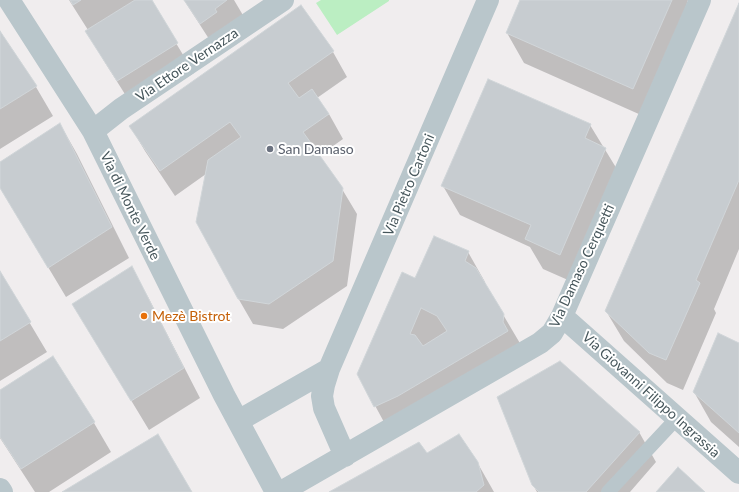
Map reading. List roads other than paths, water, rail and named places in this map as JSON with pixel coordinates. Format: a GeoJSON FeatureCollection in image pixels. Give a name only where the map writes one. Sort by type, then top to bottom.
{"type":"FeatureCollection","features":[{"type":"Feature","properties":{"kind":"street","name":"Via di Monte Verde"},"geometry":{"type":"LineString","coordinates":[[9,0],[93,131],[224,395],[276,492]]}},
{"type":"Feature","properties":{"kind":"street","name":"Via Ettore Vernazza"},"geometry":{"type":"LineString","coordinates":[[93,131],[121,109],[283,0]]}},
{"type":"Feature","properties":{"kind":"street","name":"Via Pietro Cartoni"},"geometry":{"type":"LineString","coordinates":[[345,456],[324,408],[322,396],[329,369],[488,0]]}},
{"type":"Feature","properties":{"kind":"street","name":"Via Damaso Cerquetti"},"geometry":{"type":"LineString","coordinates":[[281,492],[540,343],[552,333],[562,316],[700,0]]}},
{"type":"Feature","properties":{"kind":"street","name":"Via Giovanni Filippo Ingrassia"},"geometry":{"type":"LineString","coordinates":[[562,316],[739,473]]}},
{"type":"Feature","properties":{"kind":"street"},"geometry":{"type":"LineString","coordinates":[[238,421],[329,369]]}},
{"type":"Feature","properties":{"kind":"lane"},"geometry":{"type":"LineString","coordinates":[[608,492],[677,418]]}},
{"type":"Feature","properties":{"kind":"place","name":"San Damaso"},"geometry":{"type":"Point","coordinates":[270,149]}},
{"type":"Feature","properties":{"kind":"place","name":"Mezè Bistrot"},"geometry":{"type":"Point","coordinates":[144,316]}}]}
